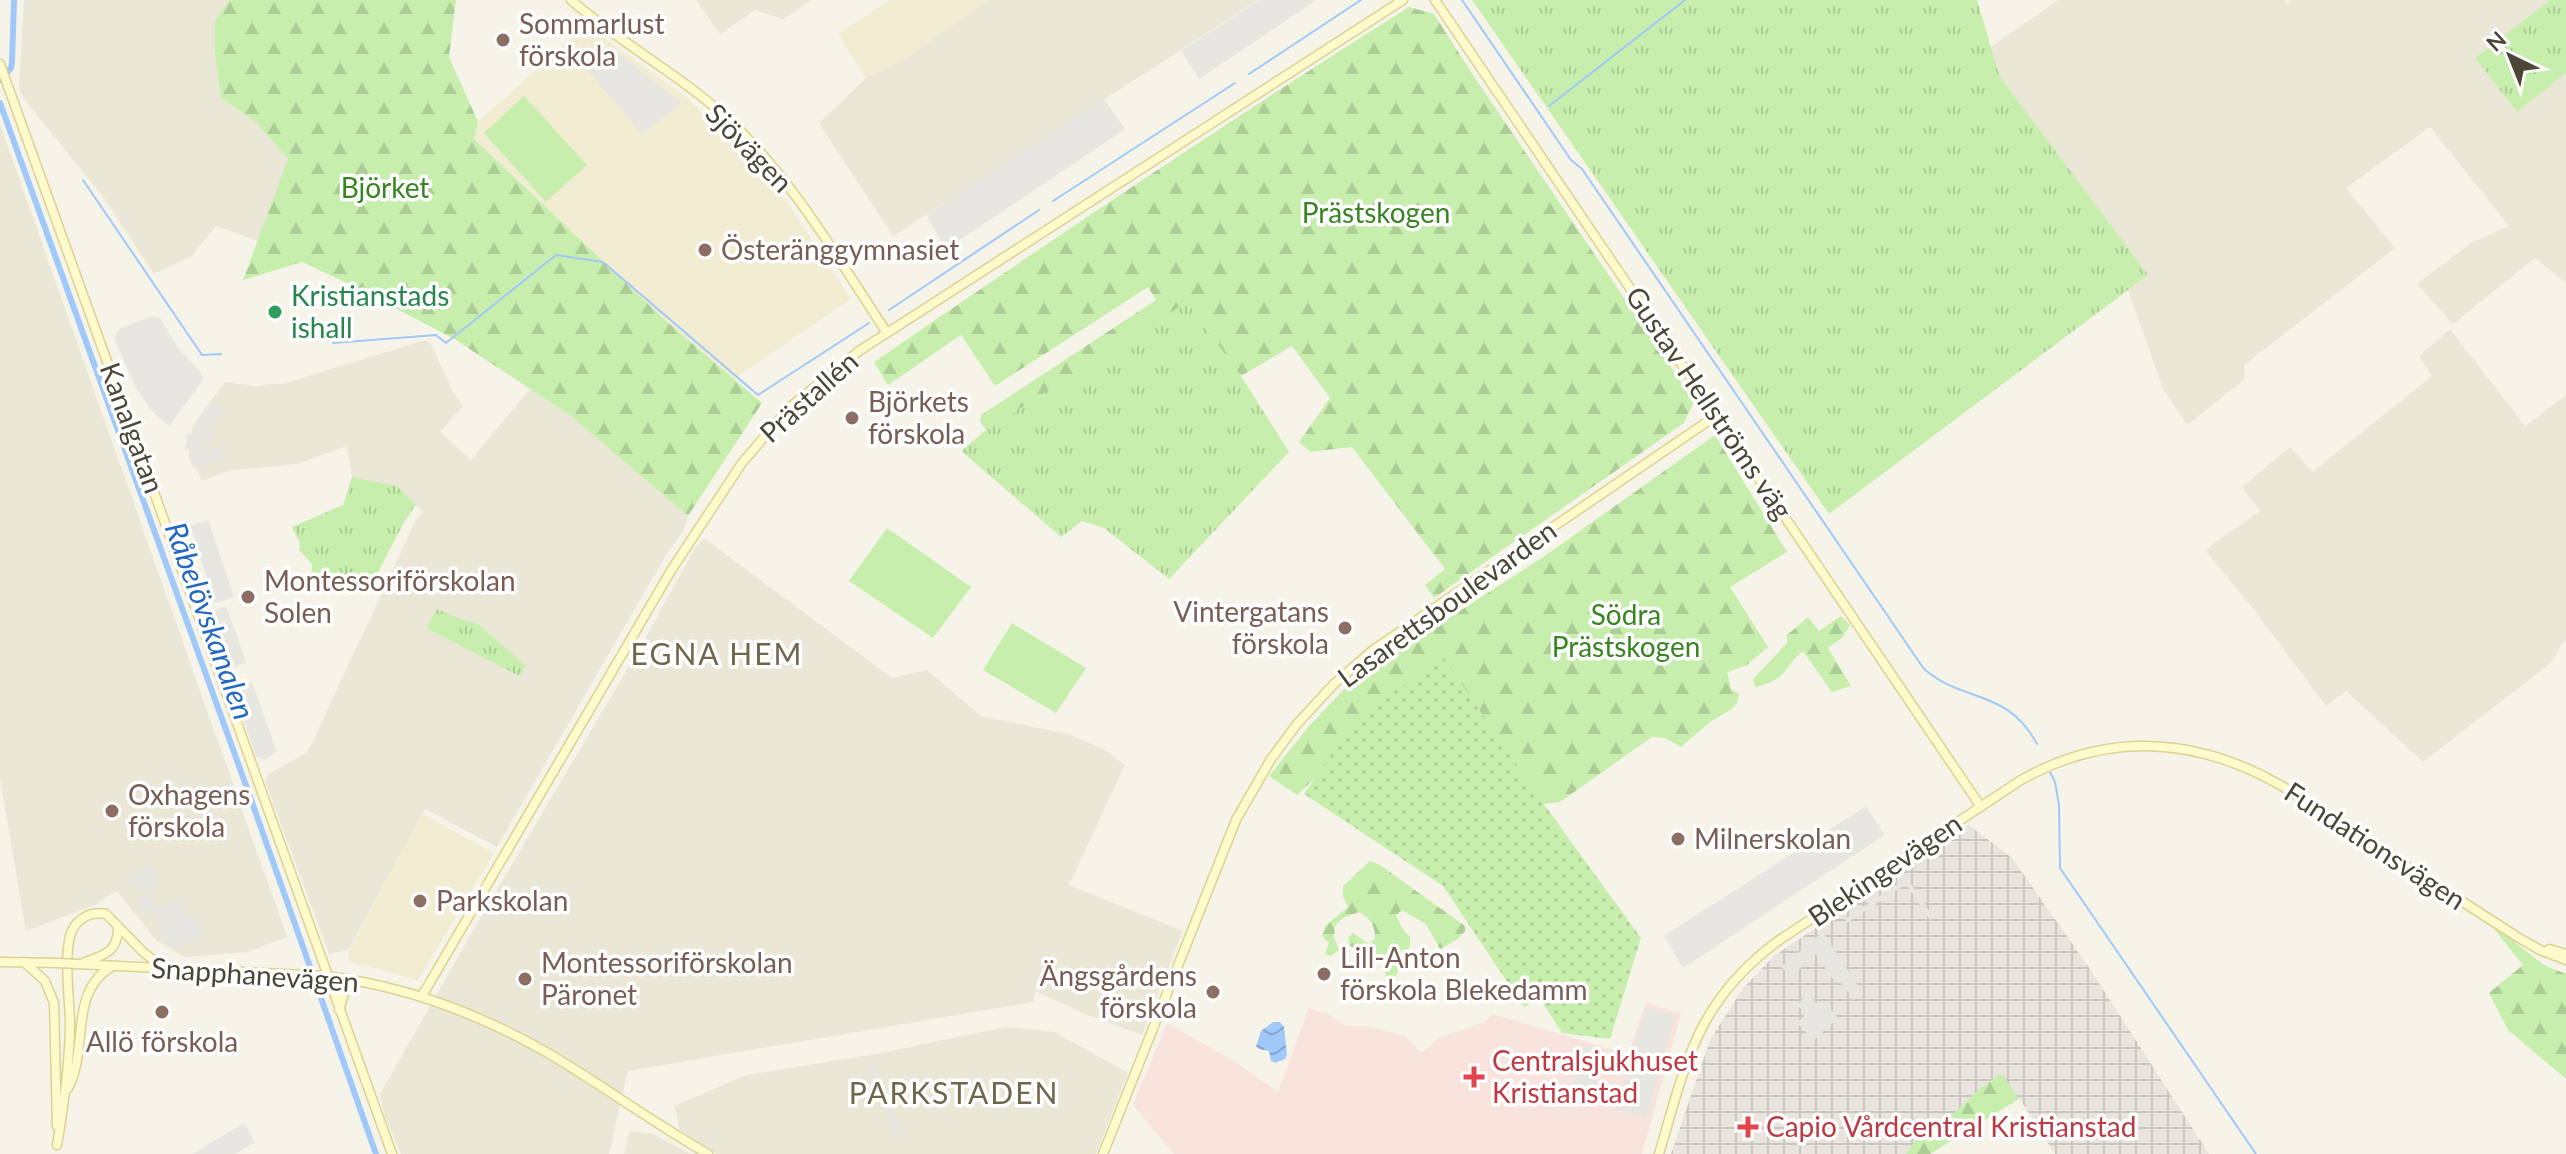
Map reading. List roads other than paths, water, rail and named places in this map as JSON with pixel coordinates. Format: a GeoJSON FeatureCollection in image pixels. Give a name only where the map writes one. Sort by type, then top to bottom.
{"type":"FeatureCollection","features":[{"type":"Feature","properties":{"kind":"street","name":"Sjövägen"},"geometry":{"type":"LineString","coordinates":[[571,0],[711,104],[751,141],[801,203],[887,333]]}},
{"type":"Feature","properties":{"kind":"street","name":"Prästallén"},"geometry":{"type":"LineString","coordinates":[[422,996],[672,569],[742,463],[790,407],[859,351],[1403,0]]}},
{"type":"Feature","properties":{"kind":"street","name":"Gustav Hellströms väg"},"geometry":{"type":"LineString","coordinates":[[1435,0],[1981,807]]}},
{"type":"Feature","properties":{"kind":"street","name":"Kanalgatan"},"geometry":{"type":"LineString","coordinates":[[1,66],[392,1154]]}},
{"type":"Feature","properties":{"kind":"street","name":"Lasarettsboulevarden"},"geometry":{"type":"LineString","coordinates":[[1103,1154],[1236,820],[1271,759],[1297,724],[1334,684],[1373,650],[1717,415]]}},
{"type":"Feature","properties":{"kind":"street","name":"Blekingevägen"},"geometry":{"type":"LineString","coordinates":[[1659,1154],[1698,1031],[1736,978],[1778,941],[2021,780],[2051,764],[2100,749],[2130,746],[2190,750],[2228,760]]}},
{"type":"Feature","properties":{"kind":"street","name":"Fundationsvägen"},"geometry":{"type":"LineString","coordinates":[[2228,760],[2282,786],[2519,938],[2566,957]]}},
{"type":"Feature","properties":{"kind":"street"},"geometry":{"type":"LineString","coordinates":[[57,1150],[70,1021],[69,943],[72,932],[81,919],[92,913],[106,914],[163,968]]}},
{"type":"Feature","properties":{"kind":"street"},"geometry":{"type":"LineString","coordinates":[[77,964],[111,951],[117,943],[118,926]]}},
{"type":"Feature","properties":{"kind":"street","name":"Snapphanevägen"},"geometry":{"type":"LineString","coordinates":[[0,962],[314,975],[365,981],[422,996],[537,1048],[708,1154]]}},
{"type":"Feature","properties":{"kind":"street"},"geometry":{"type":"LineString","coordinates":[[22,962],[45,981],[54,1003],[61,1090]]}},
{"type":"Feature","properties":{"kind":"street"},"geometry":{"type":"LineString","coordinates":[[61,1090],[73,1076],[79,1030],[89,990],[98,975],[112,966]]}},
{"type":"Feature","properties":{"kind":"street"},"geometry":{"type":"LineString","coordinates":[[339,1011],[345,990],[350,985],[365,981]]}},
{"type":"Feature","properties":{"kind":"water"},"geometry":{"type":"Polygon","coordinates":[[[1273,1022],[1280,1022],[1284,1027],[1287,1055],[1275,1063],[1271,1061],[1269,1051],[1256,1046],[1261,1031],[1273,1022]]]}},
{"type":"Feature","properties":{"kind":"waterway","name":"Råbelövskanalen"},"geometry":{"type":"LineString","coordinates":[[0,80],[11,68],[14,0]]}},
{"type":"Feature","properties":{"kind":"waterway"},"geometry":{"type":"LineString","coordinates":[[1249,74],[1361,0]]}},
{"type":"Feature","properties":{"kind":"waterway"},"geometry":{"type":"LineString","coordinates":[[1462,0],[1571,160],[1582,169],[1924,669],[1955,688],[1999,705],[2025,726],[2037,744]]}},
{"type":"Feature","properties":{"kind":"waterway"},"geometry":{"type":"LineString","coordinates":[[1549,106],[1685,0]]}},
{"type":"Feature","properties":{"kind":"waterway"},"geometry":{"type":"LineString","coordinates":[[1053,201],[1235,83]]}},
{"type":"Feature","properties":{"kind":"waterway","name":"Råbelövskanalen"},"geometry":{"type":"LineString","coordinates":[[0,103],[376,1154]]}},
{"type":"Feature","properties":{"kind":"waterway"},"geometry":{"type":"LineString","coordinates":[[83,180],[202,355],[221,354]]}},
{"type":"Feature","properties":{"kind":"waterway"},"geometry":{"type":"LineString","coordinates":[[889,310],[1039,210]]}},
{"type":"Feature","properties":{"kind":"waterway"},"geometry":{"type":"LineString","coordinates":[[333,343],[436,335],[446,343],[556,255],[603,262],[758,395],[869,323]]}},
{"type":"Feature","properties":{"kind":"waterway"},"geometry":{"type":"LineString","coordinates":[[2050,772],[2059,805],[2060,868],[2256,1154]]}},
{"type":"Feature","properties":{"kind":"place","name":"Sommarlust förskola"},"geometry":{"type":"Point","coordinates":[503,40]}},
{"type":"Feature","properties":{"kind":"place","name":"Österänggymnasiet"},"geometry":{"type":"Point","coordinates":[705,250]}},
{"type":"Feature","properties":{"kind":"place","name":"Kristianstads ishall"},"geometry":{"type":"Point","coordinates":[275,312]}},
{"type":"Feature","properties":{"kind":"place","name":"Björkets förskola"},"geometry":{"type":"Point","coordinates":[852,418]}},
{"type":"Feature","properties":{"kind":"place","name":"Montessoriförskolan Solen"},"geometry":{"type":"Point","coordinates":[248,597]}},
{"type":"Feature","properties":{"kind":"place","name":"Vintergatans förskola"},"geometry":{"type":"Point","coordinates":[1345,628]}},
{"type":"Feature","properties":{"kind":"place","name":"Oxhagens förskola"},"geometry":{"type":"Point","coordinates":[112,811]}},
{"type":"Feature","properties":{"kind":"place","name":"Milnerskolan"},"geometry":{"type":"Point","coordinates":[1678,839]}},
{"type":"Feature","properties":{"kind":"place","name":"Parkskolan"},"geometry":{"type":"Point","coordinates":[420,901]}},
{"type":"Feature","properties":{"kind":"place","name":"Lill-Anton förskola Blekedamm"},"geometry":{"type":"Point","coordinates":[1324,974]}},
{"type":"Feature","properties":{"kind":"place","name":"Montessoriförskolan Päronet"},"geometry":{"type":"Point","coordinates":[525,979]}},
{"type":"Feature","properties":{"kind":"place","name":"Ängsgårdens förskola"},"geometry":{"type":"Point","coordinates":[1213,992]}},
{"type":"Feature","properties":{"kind":"place","name":"Allö förskola"},"geometry":{"type":"Point","coordinates":[162,1012]}},
{"type":"Feature","properties":{"kind":"place","name":"Centralsjukhuset Kristianstad"},"geometry":{"type":"Point","coordinates":[1474,1077]}},
{"type":"Feature","properties":{"kind":"place","name":"Capio Vårdcentral Kristianstad"},"geometry":{"type":"Point","coordinates":[1748,1127]}},
{"type":"Feature","properties":{"kind":"district","name":"EGNA HEM"},"geometry":{"type":"Point","coordinates":[717,655]}},
{"type":"Feature","properties":{"kind":"district","name":"PARKSTADEN"},"geometry":{"type":"Point","coordinates":[954,1094]}},
{"type":"Feature","properties":{"kind":"park label","name":"Björket"},"geometry":{"type":"Point","coordinates":[385,188]}},
{"type":"Feature","properties":{"kind":"park label","name":"Prästskogen"},"geometry":{"type":"Point","coordinates":[1376,213]}},
{"type":"Feature","properties":{"kind":"park label","name":"Södra Prästskogen"},"geometry":{"type":"Point","coordinates":[1626,631]}}]}
